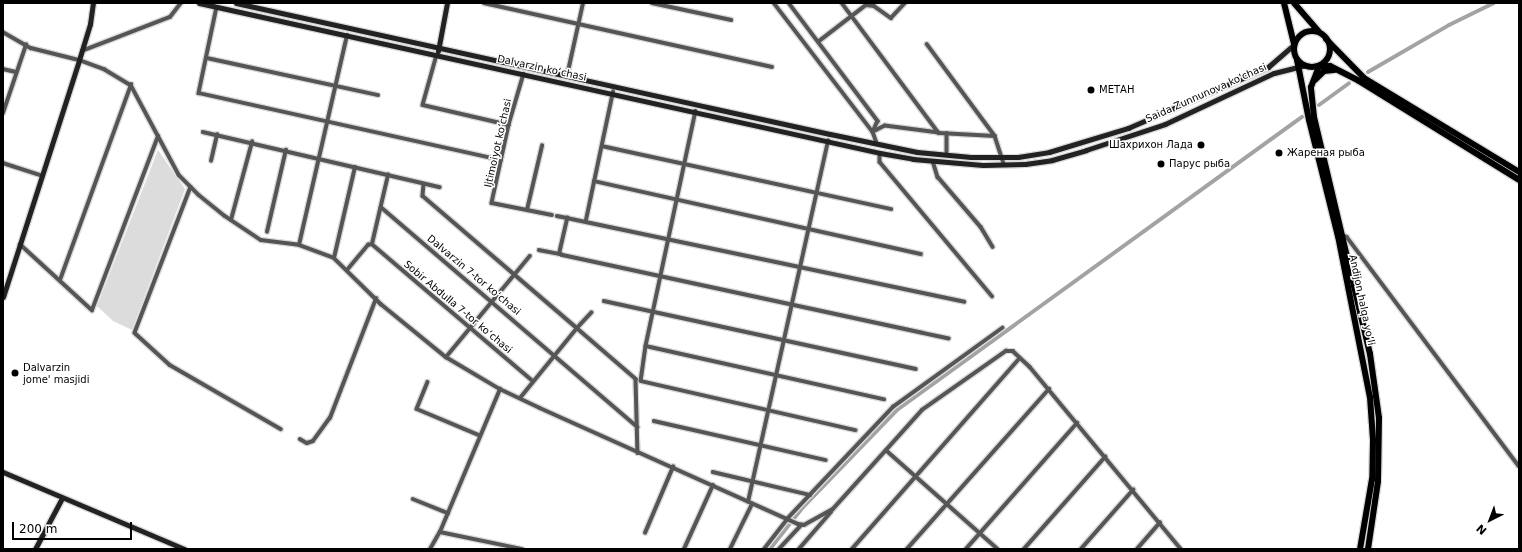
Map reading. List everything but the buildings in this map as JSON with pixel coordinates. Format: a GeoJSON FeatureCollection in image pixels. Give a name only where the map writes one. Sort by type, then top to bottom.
{"type":"FeatureCollection","features":[{"type":"Feature","properties":{"kind":"highway"},"geometry":{"type":"LineString","coordinates":[[1284,3],[1294,44]]}},
{"type":"Feature","properties":{"kind":"highway"},"geometry":{"type":"LineString","coordinates":[[1294,3],[1319,33],[1326,38],[1364,78],[1519,172]]}},
{"type":"Feature","properties":{"kind":"highway"},"geometry":{"type":"LineString","coordinates":[[1294,44],[1302,34],[1319,33]]}},
{"type":"Feature","properties":{"kind":"highway"},"geometry":{"type":"LineString","coordinates":[[1319,66],[1329,52],[1326,38]]}},
{"type":"Feature","properties":{"kind":"highway","name":"Andijon halqa yo‘li"},"geometry":{"type":"LineString","coordinates":[[1294,44],[1297,60],[1302,66],[1370,354],[1379,418],[1378,481],[1368,549]]}},
{"type":"Feature","properties":{"kind":"highway"},"geometry":{"type":"LineString","coordinates":[[1302,66],[1319,66],[1338,70],[1519,180]]}},
{"type":"Feature","properties":{"kind":"highway","name":"Andijon halqa yo‘li"},"geometry":{"type":"LineString","coordinates":[[1319,66],[1313,83],[1314,117],[1341,236],[1370,397],[1373,440],[1372,479],[1360,549]]}},
{"type":"Feature","properties":{"kind":"highway"},"geometry":{"type":"LineString","coordinates":[[1313,83],[1324,71],[1338,70]]}},
{"type":"Feature","properties":{"kind":"main road"},"geometry":{"type":"LineString","coordinates":[[3,297],[40,175],[82,51],[93,3]]}},
{"type":"Feature","properties":{"kind":"main road","name":"Dalvarzin koʻchasi"},"geometry":{"type":"LineString","coordinates":[[199,3],[613,92],[880,153]]}},
{"type":"Feature","properties":{"kind":"main road","name":"Dalvarzin koʻchasi"},"geometry":{"type":"LineString","coordinates":[[236,3],[878,143]]}},
{"type":"Feature","properties":{"kind":"main road"},"geometry":{"type":"LineString","coordinates":[[437,55],[447,3]]}},
{"type":"Feature","properties":{"kind":"main road"},"geometry":{"type":"LineString","coordinates":[[386,43],[388,36]]}},
{"type":"Feature","properties":{"kind":"main road","name":"Saida Zunnunova ko'chasi"},"geometry":{"type":"LineString","coordinates":[[878,143],[917,152],[948,155],[1002,156],[1024,156],[1077,144],[1166,113],[1268,67],[1294,44]]}},
{"type":"Feature","properties":{"kind":"main road","name":"Saida Zunnunova ko'chasi"},"geometry":{"type":"LineString","coordinates":[[880,153],[916,160],[1004,164],[1026,164],[1056,159],[1165,124],[1274,73],[1302,66]]}},
{"type":"Feature","properties":{"kind":"main road"},"geometry":{"type":"LineString","coordinates":[[625,95],[626,89]]}},
{"type":"Feature","properties":{"kind":"main road"},"geometry":{"type":"LineString","coordinates":[[916,160],[917,152]]}},
{"type":"Feature","properties":{"kind":"main road"},"geometry":{"type":"LineString","coordinates":[[1024,156],[1026,164]]}},
{"type":"Feature","properties":{"kind":"main road"},"geometry":{"type":"LineString","coordinates":[[3,472],[184,549]]}},
{"type":"Feature","properties":{"kind":"main road"},"geometry":{"type":"LineString","coordinates":[[35,549],[62,498]]}},
{"type":"Feature","properties":{"kind":"street"},"geometry":{"type":"LineString","coordinates":[[82,51],[170,17],[181,3]]}},
{"type":"Feature","properties":{"kind":"street"},"geometry":{"type":"LineString","coordinates":[[484,3],[772,67]]}},
{"type":"Feature","properties":{"kind":"street"},"geometry":{"type":"LineString","coordinates":[[567,76],[583,3]]}},
{"type":"Feature","properties":{"kind":"street"},"geometry":{"type":"LineString","coordinates":[[652,3],[731,20]]}},
{"type":"Feature","properties":{"kind":"street"},"geometry":{"type":"LineString","coordinates":[[774,3],[873,132],[878,143]]}},
{"type":"Feature","properties":{"kind":"street"},"geometry":{"type":"LineString","coordinates":[[789,3],[878,121],[873,132]]}},
{"type":"Feature","properties":{"kind":"street"},"geometry":{"type":"LineString","coordinates":[[842,3],[939,133]]}},
{"type":"Feature","properties":{"kind":"street"},"geometry":{"type":"LineString","coordinates":[[818,42],[852,16],[870,5],[891,18],[904,3]]}},
{"type":"Feature","properties":{"kind":"street"},"geometry":{"type":"LineString","coordinates":[[217,7],[199,93],[501,160]]}},
{"type":"Feature","properties":{"kind":"street"},"geometry":{"type":"LineString","coordinates":[[3,32],[26,45],[79,60],[104,69],[131,85],[179,175],[191,187],[231,220],[261,240],[300,245],[334,258],[376,299],[446,356],[500,389],[638,453],[673,467],[799,524]]}},
{"type":"Feature","properties":{"kind":"street"},"geometry":{"type":"LineString","coordinates":[[300,245],[337,87],[347,35]]}},
{"type":"Feature","properties":{"kind":"street"},"geometry":{"type":"LineString","coordinates":[[926,44],[995,136],[1004,164]]}},
{"type":"Feature","properties":{"kind":"street"},"geometry":{"type":"LineString","coordinates":[[3,113],[26,45]]}},
{"type":"Feature","properties":{"kind":"street"},"geometry":{"type":"LineString","coordinates":[[437,55],[423,105],[509,125]]}},
{"type":"Feature","properties":{"kind":"street"},"geometry":{"type":"LineString","coordinates":[[207,58],[378,95]]}},
{"type":"Feature","properties":{"kind":"street"},"geometry":{"type":"LineString","coordinates":[[3,68],[16,72]]}},
{"type":"Feature","properties":{"kind":"street","name":"Ijtimoiyot koʻchasi"},"geometry":{"type":"LineString","coordinates":[[524,74],[509,125],[492,203],[552,215]]}},
{"type":"Feature","properties":{"kind":"street"},"geometry":{"type":"LineString","coordinates":[[60,280],[131,85]]}},
{"type":"Feature","properties":{"kind":"street"},"geometry":{"type":"LineString","coordinates":[[586,220],[613,92]]}},
{"type":"Feature","properties":{"kind":"street"},"geometry":{"type":"LineString","coordinates":[[696,111],[686,164],[646,346],[642,381],[855,430]]}},
{"type":"Feature","properties":{"kind":"street"},"geometry":{"type":"LineString","coordinates":[[873,132],[885,126],[947,134],[995,136]]}},
{"type":"Feature","properties":{"kind":"street"},"geometry":{"type":"LineString","coordinates":[[203,132],[321,158],[440,187]]}},
{"type":"Feature","properties":{"kind":"street"},"geometry":{"type":"LineString","coordinates":[[947,134],[948,155]]}},
{"type":"Feature","properties":{"kind":"street"},"geometry":{"type":"LineString","coordinates":[[211,161],[217,135]]}},
{"type":"Feature","properties":{"kind":"street"},"geometry":{"type":"LineString","coordinates":[[20,244],[93,309],[158,136]]}},
{"type":"Feature","properties":{"kind":"street"},"geometry":{"type":"LineString","coordinates":[[730,549],[750,503],[828,141]]}},
{"type":"Feature","properties":{"kind":"street"},"geometry":{"type":"LineString","coordinates":[[231,220],[252,142]]}},
{"type":"Feature","properties":{"kind":"street"},"geometry":{"type":"LineString","coordinates":[[527,210],[542,146]]}},
{"type":"Feature","properties":{"kind":"street"},"geometry":{"type":"LineString","coordinates":[[602,146],[891,209]]}},
{"type":"Feature","properties":{"kind":"street"},"geometry":{"type":"LineString","coordinates":[[267,232],[286,150]]}},
{"type":"Feature","properties":{"kind":"street"},"geometry":{"type":"LineString","coordinates":[[880,153],[880,162],[992,296]]}},
{"type":"Feature","properties":{"kind":"street"},"geometry":{"type":"LineString","coordinates":[[933,161],[938,177],[981,227],[993,247]]}},
{"type":"Feature","properties":{"kind":"street"},"geometry":{"type":"LineString","coordinates":[[3,163],[40,175]]}},
{"type":"Feature","properties":{"kind":"street"},"geometry":{"type":"LineString","coordinates":[[334,258],[355,167]]}},
{"type":"Feature","properties":{"kind":"street"},"geometry":{"type":"LineString","coordinates":[[347,270],[368,245],[372,244],[388,175]]}},
{"type":"Feature","properties":{"kind":"street"},"geometry":{"type":"LineString","coordinates":[[594,181],[921,254]]}},
{"type":"Feature","properties":{"kind":"street"},"geometry":{"type":"LineString","coordinates":[[424,184],[423,196],[636,379],[638,453]]}},
{"type":"Feature","properties":{"kind":"street"},"geometry":{"type":"LineString","coordinates":[[191,187],[135,333],[170,365],[281,429]]}},
{"type":"Feature","properties":{"kind":"street","name":"Dalvarzin 7-tor koʻchasi"},"geometry":{"type":"LineString","coordinates":[[381,207],[493,301],[638,427]]}},
{"type":"Feature","properties":{"kind":"street"},"geometry":{"type":"LineString","coordinates":[[557,216],[586,220],[964,302]]}},
{"type":"Feature","properties":{"kind":"street"},"geometry":{"type":"LineString","coordinates":[[559,254],[567,218]]}},
{"type":"Feature","properties":{"kind":"street"},"geometry":{"type":"LineString","coordinates":[[1341,236],[1519,466]]}},
{"type":"Feature","properties":{"kind":"street","name":"Sobir Abdulla 7-tor koʻchasi"},"geometry":{"type":"LineString","coordinates":[[372,244],[533,381]]}},
{"type":"Feature","properties":{"kind":"street"},"geometry":{"type":"LineString","coordinates":[[539,250],[949,339]]}},
{"type":"Feature","properties":{"kind":"street"},"geometry":{"type":"LineString","coordinates":[[446,356],[530,256]]}},
{"type":"Feature","properties":{"kind":"street"},"geometry":{"type":"LineString","coordinates":[[300,439],[307,442],[313,441],[330,418],[376,299]]}},
{"type":"Feature","properties":{"kind":"street"},"geometry":{"type":"LineString","coordinates":[[604,301],[916,369]]}},
{"type":"Feature","properties":{"kind":"street"},"geometry":{"type":"LineString","coordinates":[[520,398],[590,313]]}},
{"type":"Feature","properties":{"kind":"street"},"geometry":{"type":"LineString","coordinates":[[764,549],[810,495],[893,407],[1002,328]]}},
{"type":"Feature","properties":{"kind":"street"},"geometry":{"type":"LineString","coordinates":[[646,346],[884,399]]}},
{"type":"Feature","properties":{"kind":"street"},"geometry":{"type":"LineString","coordinates":[[799,549],[922,410],[1006,351],[1013,351],[1049,389],[1181,549]]}},
{"type":"Feature","properties":{"kind":"street"},"geometry":{"type":"LineString","coordinates":[[852,549],[1020,358]]}},
{"type":"Feature","properties":{"kind":"street"},"geometry":{"type":"LineString","coordinates":[[428,382],[417,409],[480,435]]}},
{"type":"Feature","properties":{"kind":"street"},"geometry":{"type":"LineString","coordinates":[[430,549],[440,532],[500,389]]}},
{"type":"Feature","properties":{"kind":"street"},"geometry":{"type":"LineString","coordinates":[[907,549],[1049,389]]}},
{"type":"Feature","properties":{"kind":"street"},"geometry":{"type":"LineString","coordinates":[[654,421],[826,460]]}},
{"type":"Feature","properties":{"kind":"street"},"geometry":{"type":"LineString","coordinates":[[966,549],[1077,423]]}},
{"type":"Feature","properties":{"kind":"street"},"geometry":{"type":"LineString","coordinates":[[886,450],[998,549]]}},
{"type":"Feature","properties":{"kind":"street"},"geometry":{"type":"LineString","coordinates":[[1024,549],[1105,457]]}},
{"type":"Feature","properties":{"kind":"street"},"geometry":{"type":"LineString","coordinates":[[645,533],[673,467]]}},
{"type":"Feature","properties":{"kind":"street"},"geometry":{"type":"LineString","coordinates":[[713,472],[754,480],[810,495]]}},
{"type":"Feature","properties":{"kind":"street"},"geometry":{"type":"LineString","coordinates":[[684,549],[713,485]]}},
{"type":"Feature","properties":{"kind":"street"},"geometry":{"type":"LineString","coordinates":[[1081,549],[1133,490]]}},
{"type":"Feature","properties":{"kind":"street"},"geometry":{"type":"LineString","coordinates":[[413,499],[448,513]]}},
{"type":"Feature","properties":{"kind":"street"},"geometry":{"type":"LineString","coordinates":[[779,549],[799,524],[833,509]]}},
{"type":"Feature","properties":{"kind":"street"},"geometry":{"type":"LineString","coordinates":[[1137,549],[1160,523]]}},
{"type":"Feature","properties":{"kind":"street"},"geometry":{"type":"LineString","coordinates":[[440,532],[522,549]]}},
{"type":"Feature","properties":{"kind":"shaded area"},"geometry":{"type":"Polygon","coordinates":[[[158,150],[185,189],[132,330],[113,321],[97,306],[158,150]]]}},
{"type":"Feature","properties":{"kind":"waterway"},"geometry":{"type":"LineString","coordinates":[[1368,72],[1449,25],[1494,3]]}},
{"type":"Feature","properties":{"kind":"waterway"},"geometry":{"type":"LineString","coordinates":[[1319,105],[1349,83]]}},
{"type":"Feature","properties":{"kind":"waterway"},"geometry":{"type":"LineString","coordinates":[[770,549],[803,507],[897,410],[1302,117]]}},
{"type":"Feature","properties":{"kind":"place","name":"МЕТАН"},"geometry":{"type":"Point","coordinates":[1091,90]}},
{"type":"Feature","properties":{"kind":"place","name":"Шахрихон Лада"},"geometry":{"type":"Point","coordinates":[1201,145]}},
{"type":"Feature","properties":{"kind":"place","name":"Жареная рыба"},"geometry":{"type":"Point","coordinates":[1279,153]}},
{"type":"Feature","properties":{"kind":"place","name":"Парус рыба"},"geometry":{"type":"Point","coordinates":[1161,164]}},
{"type":"Feature","properties":{"kind":"place","name":"Dalvarzin jome' masjidi"},"geometry":{"type":"Point","coordinates":[15,373]}}]}
